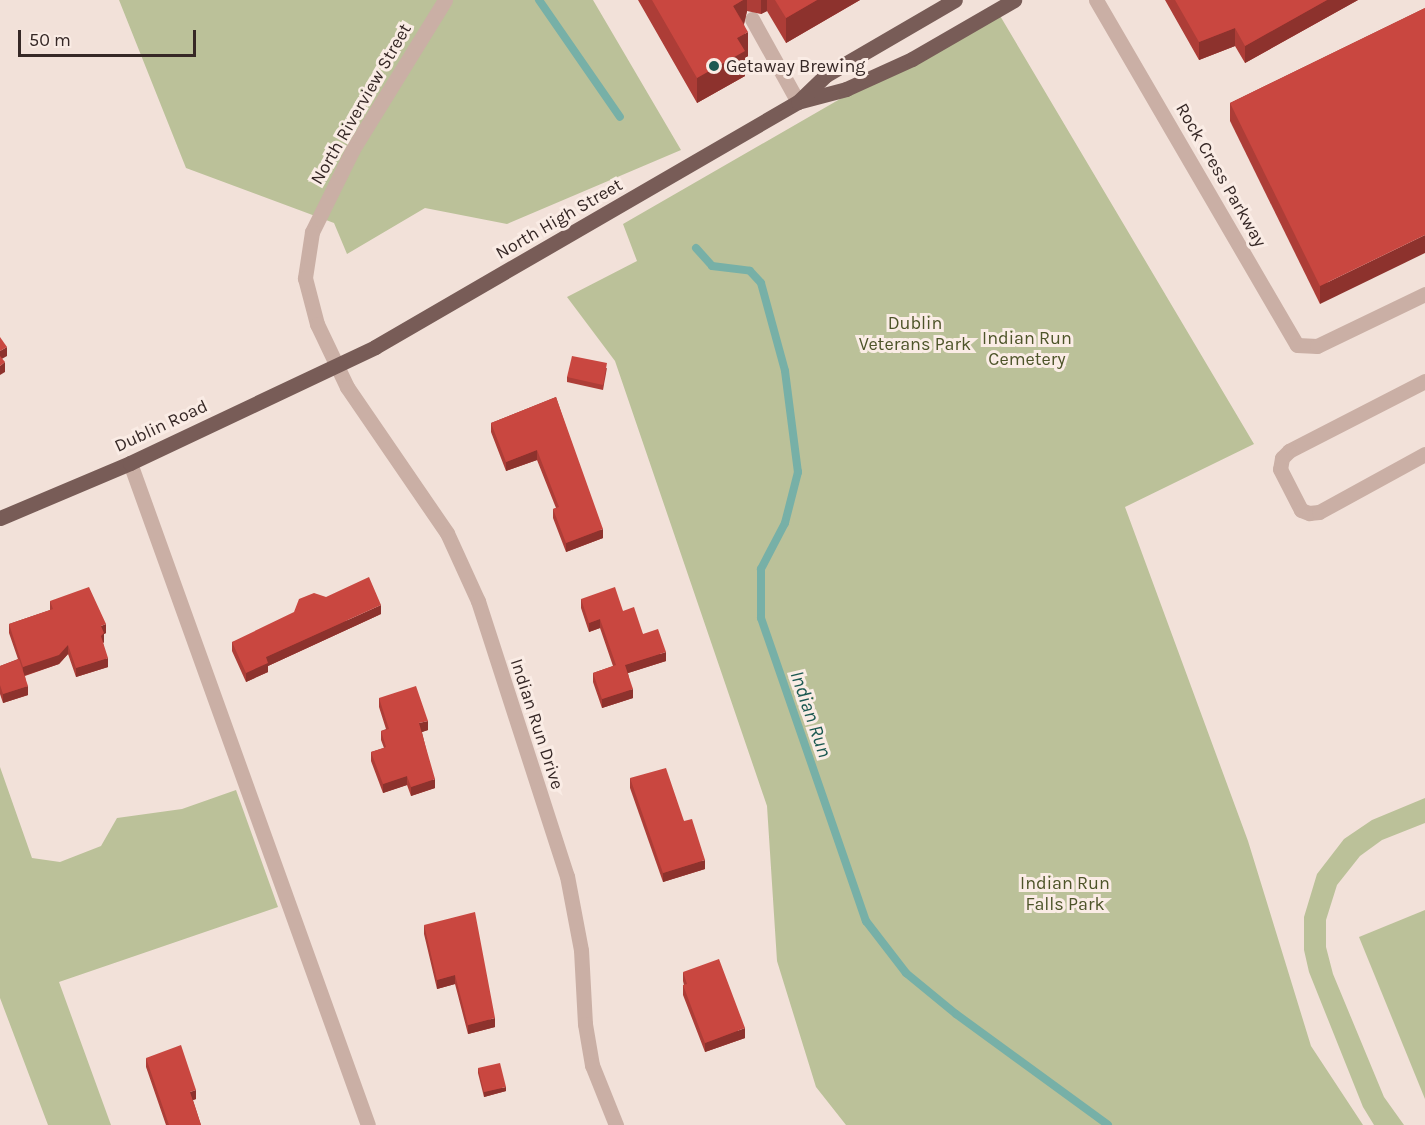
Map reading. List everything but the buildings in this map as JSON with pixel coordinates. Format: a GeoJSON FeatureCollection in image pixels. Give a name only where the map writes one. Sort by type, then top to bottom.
{"type":"FeatureCollection","features":[{"type":"Feature","properties":{"kind":"main road","name":"North High Street"},"geometry":{"type":"LineString","coordinates":[[337,366],[798,102],[826,75],[955,0]]}},
{"type":"Feature","properties":{"kind":"main road","name":"North High Street"},"geometry":{"type":"LineString","coordinates":[[798,102],[846,89],[912,59],[1014,0]]}},
{"type":"Feature","properties":{"kind":"main road","name":"Dublin Road"},"geometry":{"type":"LineString","coordinates":[[0,518],[130,463],[337,366]]}},
{"type":"Feature","properties":{"kind":"street","name":"North Riverview Street"},"geometry":{"type":"LineString","coordinates":[[337,366],[317,324],[304,278],[312,232],[353,149],[445,0]]}},
{"type":"Feature","properties":{"kind":"street","name":"Rock Cress Parkway"},"geometry":{"type":"LineString","coordinates":[[1096,0],[1289,334],[1303,347],[1324,342],[1425,294]]}},
{"type":"Feature","properties":{"kind":"street"},"geometry":{"type":"LineString","coordinates":[[752,20],[798,102]]}},
{"type":"Feature","properties":{"kind":"street","name":"Indian Run Drive"},"geometry":{"type":"LineString","coordinates":[[337,366],[375,433],[447,533],[478,601],[567,876],[581,950],[585,1024],[592,1065],[616,1125]]}},
{"type":"Feature","properties":{"kind":"street"},"geometry":{"type":"LineString","coordinates":[[1425,381],[1289,451],[1282,458],[1280,469],[1301,510],[1309,513],[1319,512],[1425,454]]}},
{"type":"Feature","properties":{"kind":"street"},"geometry":{"type":"LineString","coordinates":[[130,463],[368,1125]]}},
{"type":"Feature","properties":{"kind":"green space"},"geometry":{"type":"Polygon","coordinates":[[[119,0],[593,0],[681,150],[507,224],[425,208],[347,254],[334,223],[186,168],[119,0]]]}},
{"type":"Feature","properties":{"kind":"green space"},"geometry":{"type":"Polygon","coordinates":[[[996,9],[1254,444],[1125,507],[1248,841],[1311,1046],[1363,1125],[846,1125],[816,1087],[777,961],[767,806],[615,361],[567,297],[637,261],[623,224],[996,9]]]}},
{"type":"Feature","properties":{"kind":"green space"},"geometry":{"type":"Polygon","coordinates":[[[0,767],[32,858],[60,862],[101,846],[117,818],[182,809],[236,790],[278,907],[59,982],[111,1125],[48,1125],[0,998],[0,767]]]}},
{"type":"Feature","properties":{"kind":"green space"},"geometry":{"type":"Polygon","coordinates":[[[1425,798],[1425,823],[1382,840],[1360,856],[1337,885],[1326,920],[1326,947],[1333,974],[1384,1097],[1404,1125],[1374,1125],[1363,1107],[1309,972],[1304,950],[1304,917],[1317,874],[1344,839],[1372,820],[1425,798]]]}},
{"type":"Feature","properties":{"kind":"green space"},"geometry":{"type":"Polygon","coordinates":[[[1425,910],[1425,1099],[1359,937],[1425,910]]]}},
{"type":"Feature","properties":{"kind":"waterway","name":"Indian Run"},"geometry":{"type":"LineString","coordinates":[[539,0],[620,117]]}},
{"type":"Feature","properties":{"kind":"waterway","name":"Indian Run"},"geometry":{"type":"LineString","coordinates":[[696,248],[712,266],[750,271],[761,283],[785,371],[798,472],[785,523],[761,569],[761,618],[866,921],[906,973],[956,1014],[1108,1125]]}},
{"type":"Feature","properties":{"kind":"place","name":"Getaway Brewing"},"geometry":{"type":"Point","coordinates":[714,66]}},
{"type":"Feature","properties":{"kind":"park label","name":"Dublin Veterans Park"},"geometry":{"type":"Point","coordinates":[915,334]}},
{"type":"Feature","properties":{"kind":"park label","name":"Indian Run Cemetery"},"geometry":{"type":"Point","coordinates":[1027,349]}},
{"type":"Feature","properties":{"kind":"park label","name":"Indian Run Falls Park"},"geometry":{"type":"Point","coordinates":[1065,894]}}]}
